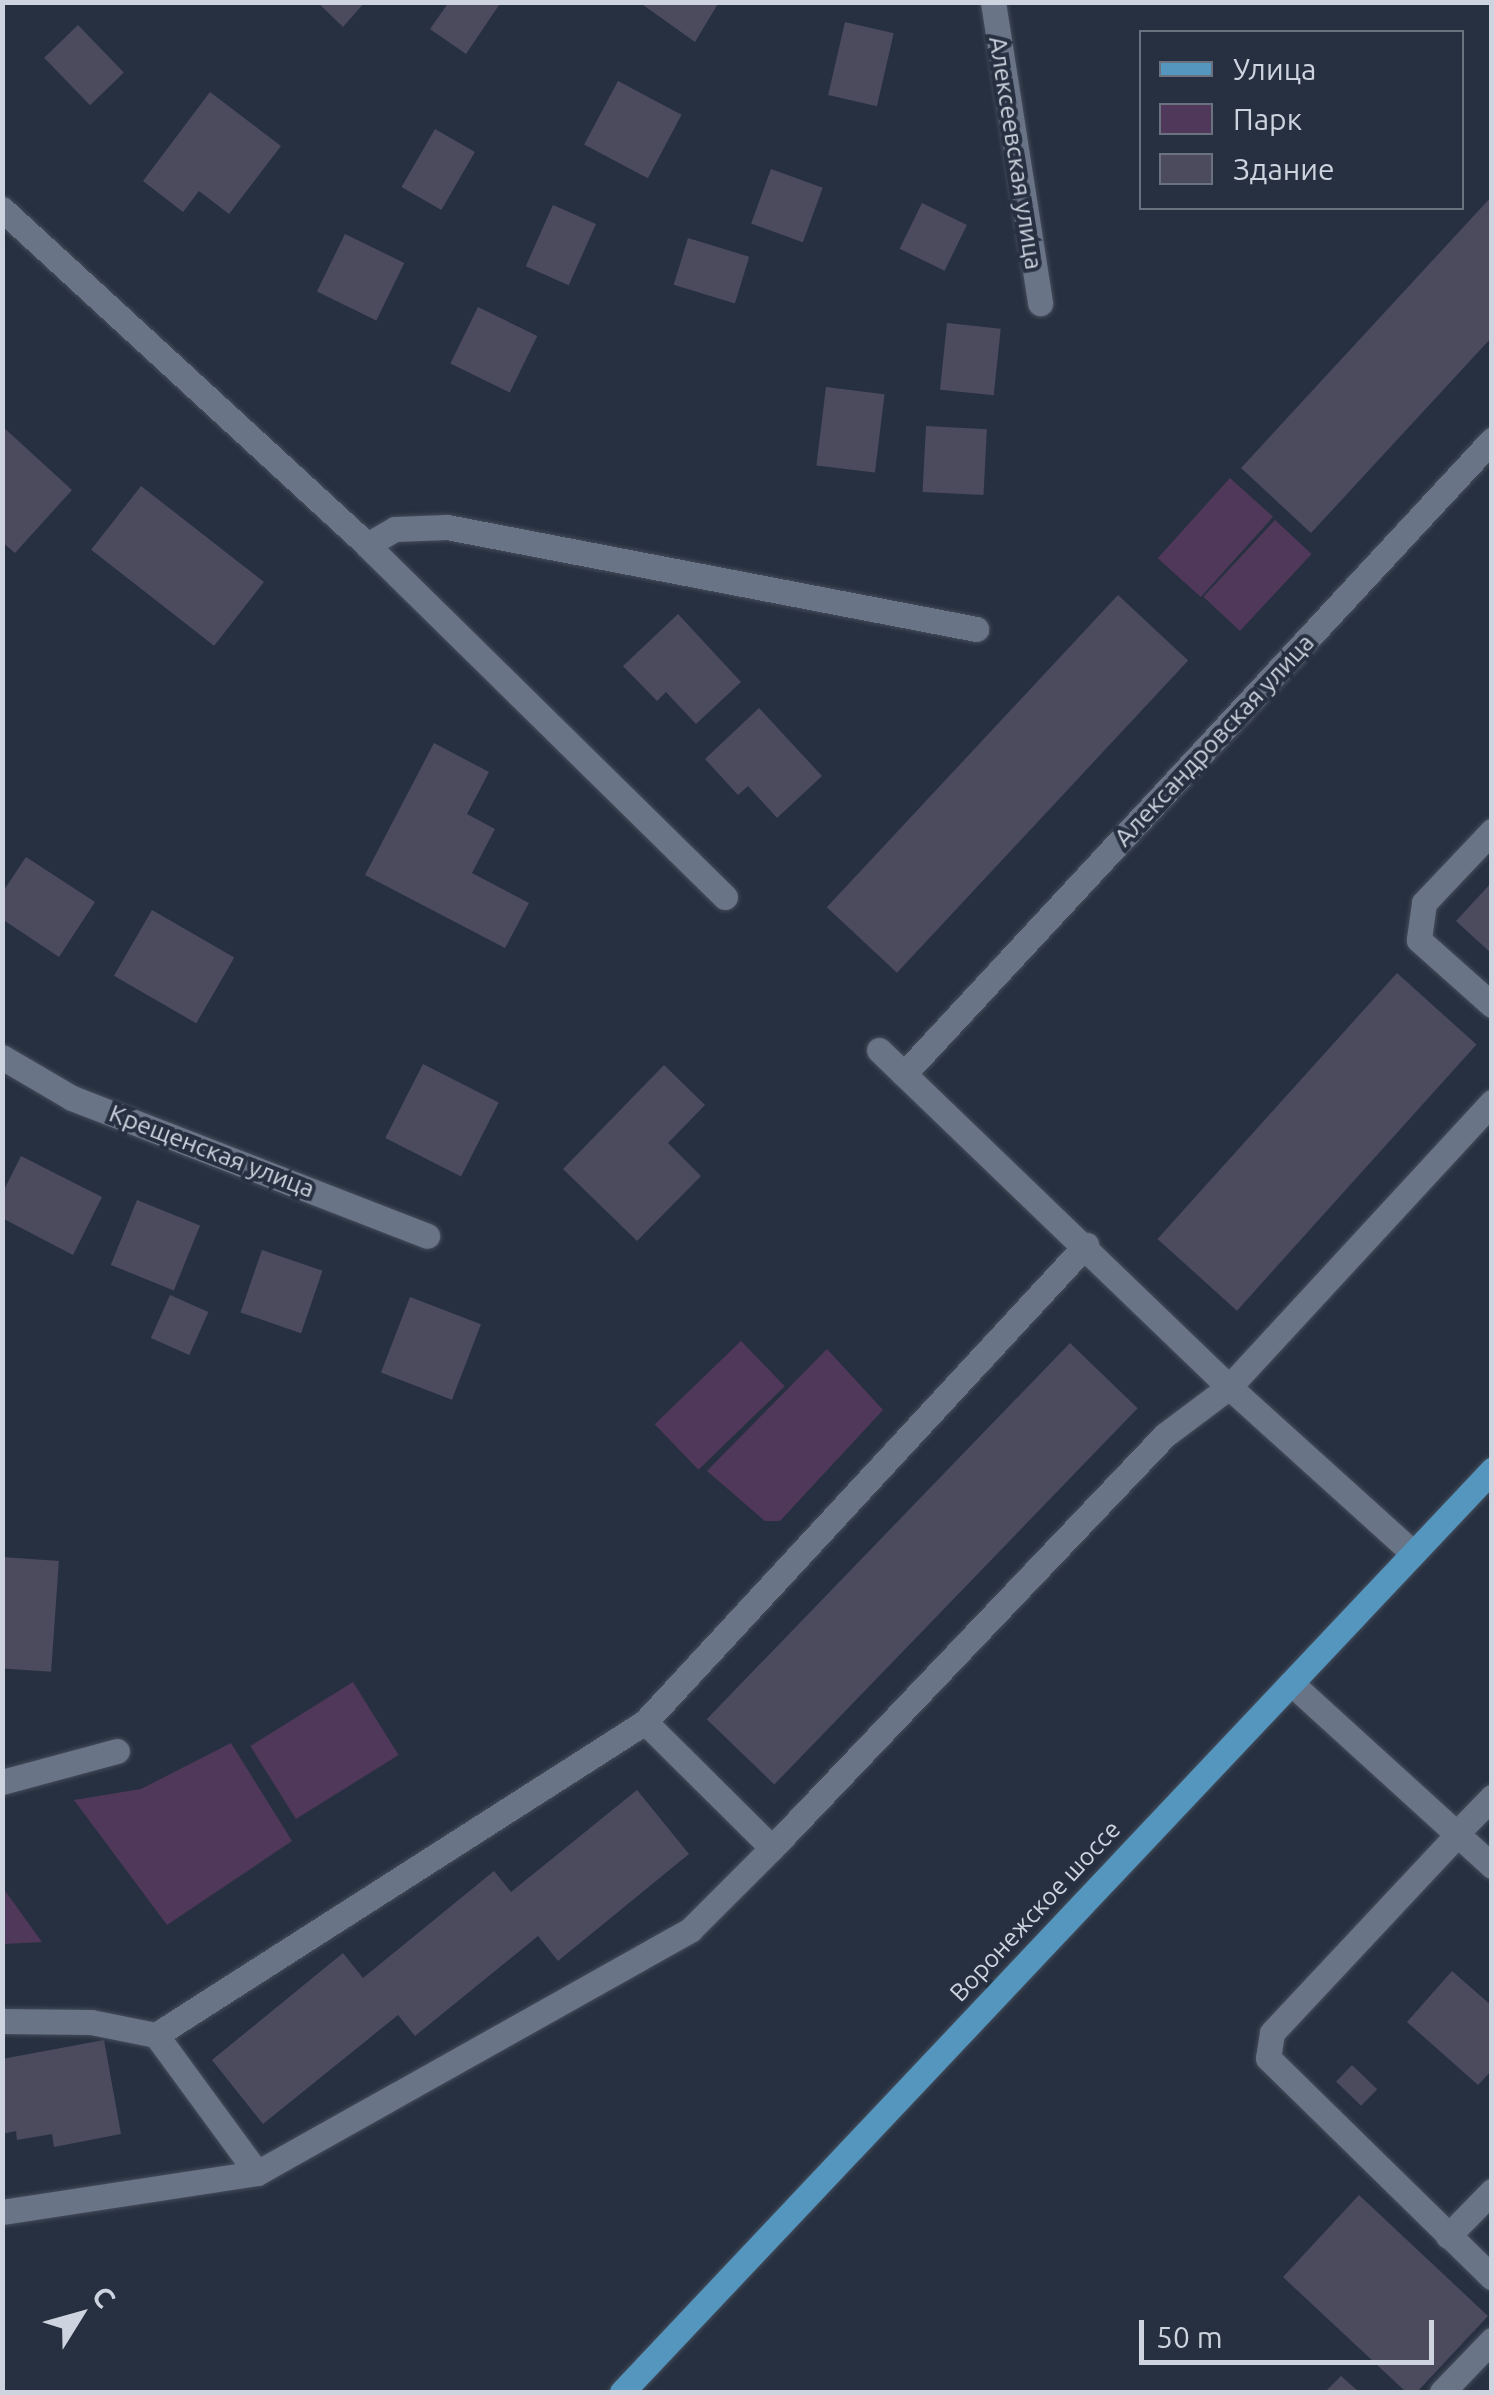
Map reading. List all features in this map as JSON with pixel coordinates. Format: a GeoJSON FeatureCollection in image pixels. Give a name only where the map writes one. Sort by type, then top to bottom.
{"type":"FeatureCollection","features":[{"type":"Feature","properties":{"kind":"main road","name":"Воронежское шоссе"},"geometry":{"type":"LineString","coordinates":[[622,2392],[1492,1470]]}},
{"type":"Feature","properties":{"kind":"street","name":"Алексеевская улица"},"geometry":{"type":"LineString","coordinates":[[993,2],[1040,303]]}},
{"type":"Feature","properties":{"kind":"street"},"geometry":{"type":"LineString","coordinates":[[2,208],[367,544],[725,898]]}},
{"type":"Feature","properties":{"kind":"street","name":"Александровская улица"},"geometry":{"type":"LineString","coordinates":[[904,1074],[1492,440]]}},
{"type":"Feature","properties":{"kind":"street"},"geometry":{"type":"LineString","coordinates":[[367,544],[395,530],[447,527],[976,629]]}},
{"type":"Feature","properties":{"kind":"street"},"geometry":{"type":"LineString","coordinates":[[1492,832],[1424,903],[1419,940],[1492,1004]]}},
{"type":"Feature","properties":{"kind":"street"},"geometry":{"type":"LineString","coordinates":[[879,1050],[1229,1387],[1414,1553]]}},
{"type":"Feature","properties":{"kind":"street","name":"Крещенская улица"},"geometry":{"type":"LineString","coordinates":[[2,1057],[72,1098],[427,1236]]}},
{"type":"Feature","properties":{"kind":"street"},"geometry":{"type":"LineString","coordinates":[[2,2212],[257,2173],[690,1930],[1165,1434],[1229,1387],[1492,1102]]}},
{"type":"Feature","properties":{"kind":"street"},"geometry":{"type":"LineString","coordinates":[[156,2035],[645,1722],[1086,1246]]}},
{"type":"Feature","properties":{"kind":"street"},"geometry":{"type":"LineString","coordinates":[[1291,1683],[1492,1866]]}},
{"type":"Feature","properties":{"kind":"street"},"geometry":{"type":"LineString","coordinates":[[645,1722],[772,1848]]}},
{"type":"Feature","properties":{"kind":"street"},"geometry":{"type":"LineString","coordinates":[[2,1782],[117,1751]]}},
{"type":"Feature","properties":{"kind":"street"},"geometry":{"type":"LineString","coordinates":[[1492,1798],[1272,2034],[1268,2058],[1492,2277]]}},
{"type":"Feature","properties":{"kind":"street"},"geometry":{"type":"LineString","coordinates":[[2,2022],[91,2022],[156,2035],[257,2173]]}},
{"type":"Feature","properties":{"kind":"street"},"geometry":{"type":"LineString","coordinates":[[1448,2236],[1492,2190]]}},
{"type":"Feature","properties":{"kind":"street"},"geometry":{"type":"LineString","coordinates":[[1442,2392],[1492,2340]]}},
{"type":"Feature","properties":{"kind":"green space"},"geometry":{"type":"Polygon","coordinates":[[[1230,478],[1273,517],[1201,597],[1158,558],[1230,478]]]}},
{"type":"Feature","properties":{"kind":"green space"},"geometry":{"type":"Polygon","coordinates":[[[1275,520],[1312,554],[1240,631],[1203,597],[1275,520]]]}},
{"type":"Feature","properties":{"kind":"green space"},"geometry":{"type":"Polygon","coordinates":[[[741,1341],[785,1386],[698,1470],[655,1424],[741,1341]]]}},
{"type":"Feature","properties":{"kind":"green space"},"geometry":{"type":"Polygon","coordinates":[[[827,1349],[883,1410],[780,1521],[765,1521],[707,1471],[827,1349]]]}},
{"type":"Feature","properties":{"kind":"green space"},"geometry":{"type":"Polygon","coordinates":[[[353,1682],[399,1755],[296,1819],[250,1746],[353,1682]]]}},
{"type":"Feature","properties":{"kind":"green space"},"geometry":{"type":"Polygon","coordinates":[[[231,1743],[292,1841],[167,1925],[74,1800],[141,1789],[231,1743]]]}},
{"type":"Feature","properties":{"kind":"green space"},"geometry":{"type":"Polygon","coordinates":[[[3,1888],[42,1942],[3,1944],[3,1888]]]}},
{"type":"Feature","properties":{"kind":"building"},"geometry":{"type":"Polygon","coordinates":[[[317,2],[365,2],[343,27],[317,2]]]}},
{"type":"Feature","properties":{"kind":"building"},"geometry":{"type":"Polygon","coordinates":[[[449,2],[501,2],[466,54],[430,29],[449,2]]]}},
{"type":"Feature","properties":{"kind":"building"},"geometry":{"type":"Polygon","coordinates":[[[639,2],[719,2],[695,42],[639,2]]]}},
{"type":"Feature","properties":{"kind":"building"},"geometry":{"type":"Polygon","coordinates":[[[845,22],[894,33],[877,106],[828,95],[845,22]]]}},
{"type":"Feature","properties":{"kind":"building"},"geometry":{"type":"Polygon","coordinates":[[[78,25],[124,72],[90,105],[44,58],[78,25]]]}},
{"type":"Feature","properties":{"kind":"building"},"geometry":{"type":"Polygon","coordinates":[[[618,81],[682,115],[648,178],[584,145],[618,81]]]}},
{"type":"Feature","properties":{"kind":"building"},"geometry":{"type":"Polygon","coordinates":[[[210,92],[281,146],[229,214],[199,191],[183,212],[143,181],[210,92]]]}},
{"type":"Feature","properties":{"kind":"building"},"geometry":{"type":"Polygon","coordinates":[[[435,129],[475,152],[441,210],[402,187],[435,129]]]}},
{"type":"Feature","properties":{"kind":"building"},"geometry":{"type":"Polygon","coordinates":[[[771,169],[823,188],[803,242],[751,224],[771,169]]]}},
{"type":"Feature","properties":{"kind":"building"},"geometry":{"type":"Polygon","coordinates":[[[1492,196],[1492,337],[1311,533],[1241,468],[1492,196]]]}},
{"type":"Feature","properties":{"kind":"building"},"geometry":{"type":"Polygon","coordinates":[[[922,203],[967,225],[945,271],[900,249],[922,203]]]}},
{"type":"Feature","properties":{"kind":"building"},"geometry":{"type":"Polygon","coordinates":[[[553,205],[596,224],[569,285],[526,266],[553,205]]]}},
{"type":"Feature","properties":{"kind":"building"},"geometry":{"type":"Polygon","coordinates":[[[345,234],[404,263],[376,320],[317,292],[345,234]]]}},
{"type":"Feature","properties":{"kind":"building"},"geometry":{"type":"Polygon","coordinates":[[[688,238],[749,257],[735,304],[674,285],[688,238]]]}},
{"type":"Feature","properties":{"kind":"building"},"geometry":{"type":"Polygon","coordinates":[[[478,307],[537,336],[510,393],[450,364],[478,307]]]}},
{"type":"Feature","properties":{"kind":"building"},"geometry":{"type":"Polygon","coordinates":[[[947,323],[1001,329],[994,395],[940,390],[947,323]]]}},
{"type":"Feature","properties":{"kind":"building"},"geometry":{"type":"Polygon","coordinates":[[[826,387],[885,394],[875,473],[816,465],[826,387]]]}},
{"type":"Feature","properties":{"kind":"building"},"geometry":{"type":"Polygon","coordinates":[[[2,426],[72,490],[15,553],[2,542],[2,426]]]}},
{"type":"Feature","properties":{"kind":"building"},"geometry":{"type":"Polygon","coordinates":[[[926,426],[987,429],[983,495],[923,492],[926,426]]]}},
{"type":"Feature","properties":{"kind":"building"},"geometry":{"type":"Polygon","coordinates":[[[141,486],[264,582],[214,646],[91,550],[141,486]]]}},
{"type":"Feature","properties":{"kind":"building"},"geometry":{"type":"Polygon","coordinates":[[[1118,595],[1188,660],[897,973],[827,907],[1118,595]]]}},
{"type":"Feature","properties":{"kind":"building"},"geometry":{"type":"Polygon","coordinates":[[[678,614],[741,682],[696,724],[666,692],[657,701],[623,666],[678,614]]]}},
{"type":"Feature","properties":{"kind":"building"},"geometry":{"type":"Polygon","coordinates":[[[759,708],[822,776],[777,818],[748,786],[738,795],[705,759],[759,708]]]}},
{"type":"Feature","properties":{"kind":"building"},"geometry":{"type":"Polygon","coordinates":[[[434,743],[489,772],[467,814],[495,829],[472,873],[529,903],[505,948],[365,875],[434,743]]]}},
{"type":"Feature","properties":{"kind":"building"},"geometry":{"type":"Polygon","coordinates":[[[26,857],[95,902],[59,957],[2,919],[2,893],[26,857]]]}},
{"type":"Feature","properties":{"kind":"building"},"geometry":{"type":"Polygon","coordinates":[[[1492,882],[1492,954],[1456,921],[1492,882]]]}},
{"type":"Feature","properties":{"kind":"building"},"geometry":{"type":"Polygon","coordinates":[[[152,910],[234,958],[196,1023],[114,976],[152,910]]]}},
{"type":"Feature","properties":{"kind":"building"},"geometry":{"type":"Polygon","coordinates":[[[1397,973],[1477,1045],[1237,1311],[1157,1239],[1397,973]]]}},
{"type":"Feature","properties":{"kind":"building"},"geometry":{"type":"Polygon","coordinates":[[[423,1064],[499,1103],[461,1177],[385,1138],[423,1064]]]}},
{"type":"Feature","properties":{"kind":"building"},"geometry":{"type":"Polygon","coordinates":[[[664,1065],[705,1105],[668,1143],[701,1176],[637,1241],[563,1169],[664,1065]]]}},
{"type":"Feature","properties":{"kind":"building"},"geometry":{"type":"Polygon","coordinates":[[[21,1156],[102,1197],[73,1255],[2,1218],[2,1194],[21,1156]]]}},
{"type":"Feature","properties":{"kind":"building"},"geometry":{"type":"Polygon","coordinates":[[[137,1200],[200,1225],[174,1290],[111,1265],[137,1200]]]}},
{"type":"Feature","properties":{"kind":"building"},"geometry":{"type":"Polygon","coordinates":[[[262,1250],[323,1271],[301,1333],[241,1312],[262,1250]]]}},
{"type":"Feature","properties":{"kind":"building"},"geometry":{"type":"Polygon","coordinates":[[[170,1295],[208,1312],[189,1355],[151,1338],[170,1295]]]}},
{"type":"Feature","properties":{"kind":"building"},"geometry":{"type":"Polygon","coordinates":[[[410,1297],[481,1324],[452,1400],[381,1373],[410,1297]]]}},
{"type":"Feature","properties":{"kind":"building"},"geometry":{"type":"Polygon","coordinates":[[[1070,1343],[1138,1408],[774,1785],[707,1719],[1070,1343]]]}},
{"type":"Feature","properties":{"kind":"building"},"geometry":{"type":"Polygon","coordinates":[[[2,1557],[59,1561],[51,1672],[2,1668],[2,1557]]]}},
{"type":"Feature","properties":{"kind":"building"},"geometry":{"type":"Polygon","coordinates":[[[637,1790],[689,1854],[558,1961],[538,1936],[415,2036],[398,2015],[263,2124],[212,2060],[343,1953],[363,1978],[494,1871],[511,1892],[637,1790]]]}},
{"type":"Feature","properties":{"kind":"building"},"geometry":{"type":"Polygon","coordinates":[[[1452,1971],[1492,2006],[1492,2070],[1478,2085],[1407,2022],[1452,1971]]]}},
{"type":"Feature","properties":{"kind":"building"},"geometry":{"type":"Polygon","coordinates":[[[104,2040],[121,2134],[54,2147],[52,2134],[17,2140],[16,2131],[2,2134],[2,2059],[104,2040]]]}},
{"type":"Feature","properties":{"kind":"building"},"geometry":{"type":"Polygon","coordinates":[[[1352,2065],[1377,2089],[1361,2106],[1336,2082],[1352,2065]]]}},
{"type":"Feature","properties":{"kind":"building"},"geometry":{"type":"Polygon","coordinates":[[[1359,2195],[1488,2316],[1417,2392],[1406,2392],[1283,2277],[1359,2195]]]}},
{"type":"Feature","properties":{"kind":"building"},"geometry":{"type":"Polygon","coordinates":[[[1341,2376],[1359,2392],[1325,2392],[1341,2376]]]}}]}
